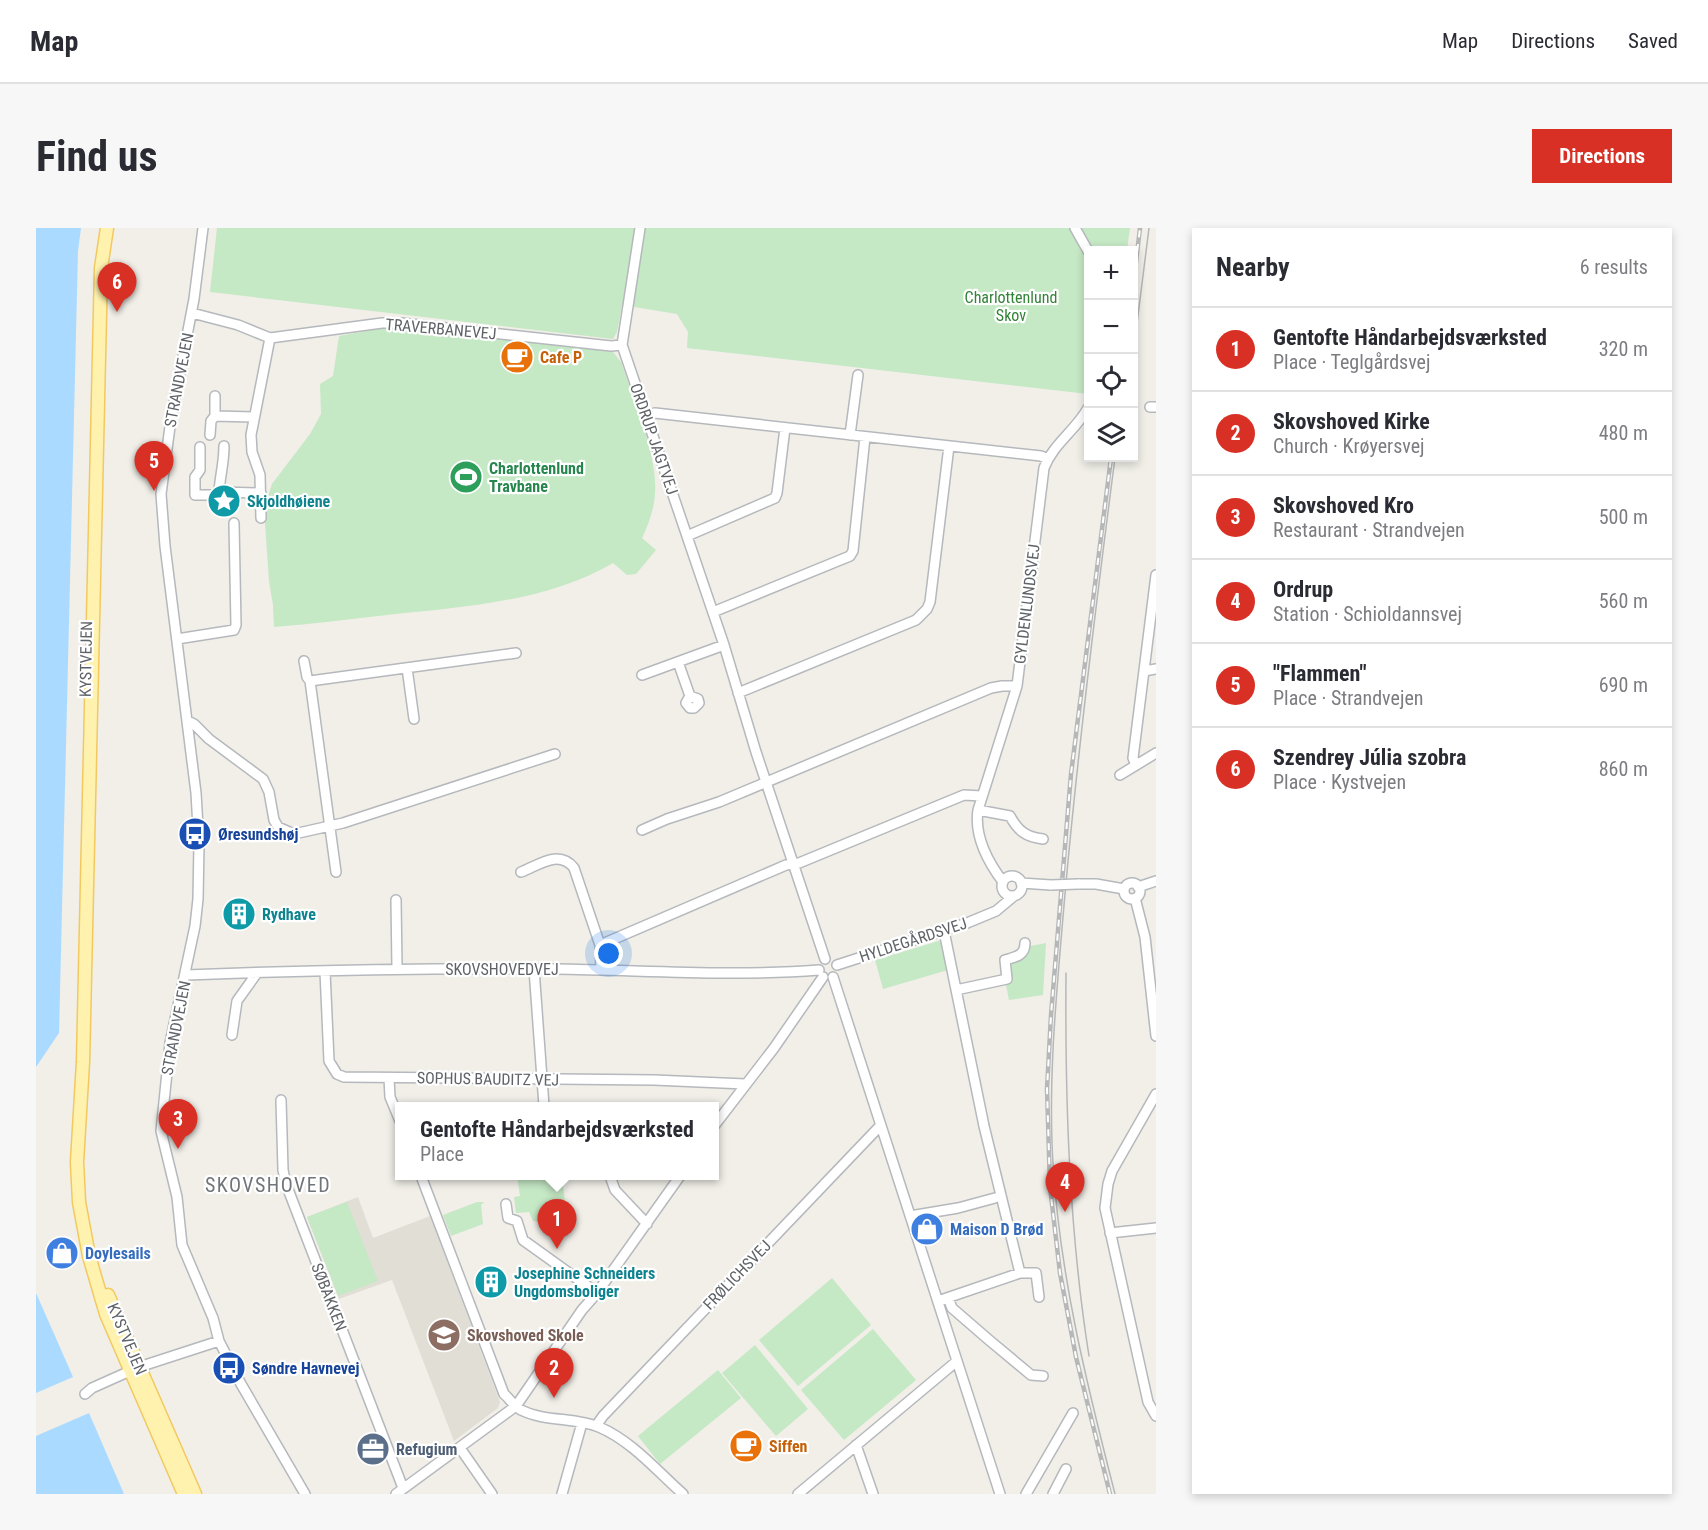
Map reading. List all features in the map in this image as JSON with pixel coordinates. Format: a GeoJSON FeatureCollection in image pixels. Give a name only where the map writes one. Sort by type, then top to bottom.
{"type":"FeatureCollection","features":[{"type":"Feature","properties":{"kind":"main road","name":"KYSTVEJEN"},"geometry":{"type":"LineString","coordinates":[[80,1090],[76,1052],[94,270],[100,228]]}},
{"type":"Feature","properties":{"kind":"main road","name":"KYSTVEJEN"},"geometry":{"type":"LineString","coordinates":[[107,228],[101,268],[85,1011],[77,1152],[79,1202],[89,1256],[106,1314],[195,1494]]}},
{"type":"Feature","properties":{"kind":"main road","name":"KYSTVEJEN"},"geometry":{"type":"LineString","coordinates":[[135,1369],[184,1494]]}},
{"type":"Feature","properties":{"kind":"street","name":"STRANDVEJEN"},"geometry":{"type":"LineString","coordinates":[[203,228],[192,313],[171,418],[161,494],[165,546],[196,793],[199,844],[198,899],[186,975],[170,1043],[161,1131],[177,1197],[182,1245],[213,1318],[219,1341],[305,1494]]}},
{"type":"Feature","properties":{"kind":"street","name":"ORDRUP JAGTVEJ"},"geometry":{"type":"LineString","coordinates":[[640,228],[622,345],[724,645],[766,782],[825,959]]}},
{"type":"Feature","properties":{"kind":"street"},"geometry":{"type":"LineString","coordinates":[[1075,228],[1086,246]]}},
{"type":"Feature","properties":{"kind":"street","name":"TRAVERBANEVEJ"},"geometry":{"type":"LineString","coordinates":[[192,313],[238,325],[270,338],[382,323],[401,323],[600,345],[622,345]]}},
{"type":"Feature","properties":{"kind":"street"},"geometry":{"type":"LineString","coordinates":[[261,518],[260,475],[252,453],[250,435],[270,338]]}},
{"type":"Feature","properties":{"kind":"street"},"geometry":{"type":"LineString","coordinates":[[850,435],[858,375]]}},
{"type":"Feature","properties":{"kind":"street"},"geometry":{"type":"LineString","coordinates":[[210,435],[211,421],[215,416],[215,396]]}},
{"type":"Feature","properties":{"kind":"street"},"geometry":{"type":"LineString","coordinates":[[646,415],[655,413],[1041,456],[1048,459]]}},
{"type":"Feature","properties":{"kind":"street","name":"GYLDENLUNDSVEJ"},"geometry":{"type":"LineString","coordinates":[[1005,880],[992,865],[981,842],[977,831],[978,810],[1017,686],[1044,468],[1048,459],[1084,415]]}},
{"type":"Feature","properties":{"kind":"street"},"geometry":{"type":"LineString","coordinates":[[215,416],[253,417]]}},
{"type":"Feature","properties":{"kind":"street"},"geometry":{"type":"LineString","coordinates":[[687,536],[775,498],[785,428]]}},
{"type":"Feature","properties":{"kind":"street"},"geometry":{"type":"LineString","coordinates":[[713,612],[850,556],[853,551],[865,436]]}},
{"type":"Feature","properties":{"kind":"street"},"geometry":{"type":"LineString","coordinates":[[219,492],[220,474],[224,468],[224,446]]}},
{"type":"Feature","properties":{"kind":"street"},"geometry":{"type":"LineString","coordinates":[[738,693],[916,620],[922,615],[930,602],[949,446]]}},
{"type":"Feature","properties":{"kind":"street"},"geometry":{"type":"LineString","coordinates":[[200,447],[200,470],[195,477],[195,495],[214,495],[219,492],[261,493]]}},
{"type":"Feature","properties":{"kind":"street"},"geometry":{"type":"LineString","coordinates":[[177,639],[234,630],[236,625],[234,523]]}},
{"type":"Feature","properties":{"kind":"street"},"geometry":{"type":"LineString","coordinates":[[1136,765],[1133,758],[1156,575]]}},
{"type":"Feature","properties":{"kind":"street"},"geometry":{"type":"LineString","coordinates":[[642,675],[724,645]]}},
{"type":"Feature","properties":{"kind":"street"},"geometry":{"type":"LineString","coordinates":[[310,681],[516,653]]}},
{"type":"Feature","properties":{"kind":"street"},"geometry":{"type":"LineString","coordinates":[[304,661],[306,677],[310,681],[336,872]]}},
{"type":"Feature","properties":{"kind":"street"},"geometry":{"type":"LineString","coordinates":[[678,662],[690,696]]}},
{"type":"Feature","properties":{"kind":"street"},"geometry":{"type":"LineString","coordinates":[[407,668],[414,719]]}},
{"type":"Feature","properties":{"kind":"street"},"geometry":{"type":"LineString","coordinates":[[1144,671],[1156,669]]}},
{"type":"Feature","properties":{"kind":"street"},"geometry":{"type":"LineString","coordinates":[[642,830],[719,802],[991,688],[1017,686]]}},
{"type":"Feature","properties":{"kind":"street"},"geometry":{"type":"LineString","coordinates":[[188,721],[194,724],[209,740],[263,779],[269,792],[274,820],[278,827],[294,834],[329,827],[555,754]]}},
{"type":"Feature","properties":{"kind":"street"},"geometry":{"type":"LineString","coordinates":[[1120,775],[1156,753]]}},
{"type":"Feature","properties":{"kind":"street"},"geometry":{"type":"LineString","coordinates":[[600,945],[764,874],[964,795],[981,796]]}},
{"type":"Feature","properties":{"kind":"street"},"geometry":{"type":"LineString","coordinates":[[978,810],[1010,816],[1017,828],[1029,837],[1044,839]]}},
{"type":"Feature","properties":{"kind":"street"},"geometry":{"type":"LineString","coordinates":[[521,872],[552,859],[562,858],[569,861],[574,868],[600,945],[601,970]]}},
{"type":"Feature","properties":{"kind":"street"},"geometry":{"type":"LineString","coordinates":[[1015,891],[1017,878],[1005,880],[1002,889],[1015,891],[1046,885],[1078,884],[1096,884],[1124,889]]}},
{"type":"Feature","properties":{"kind":"street"},"geometry":{"type":"LineString","coordinates":[[1138,887],[1156,881]]}},
{"type":"Feature","properties":{"kind":"street"},"geometry":{"type":"LineString","coordinates":[[1124,889],[1132,883],[1138,887]]}},
{"type":"Feature","properties":{"kind":"street"},"geometry":{"type":"LineString","coordinates":[[1138,887],[1138,894],[1135,898],[1144,937],[1156,1036]]}},
{"type":"Feature","properties":{"kind":"street"},"geometry":{"type":"LineString","coordinates":[[1124,889],[1127,897],[1135,898]]}},
{"type":"Feature","properties":{"kind":"street","name":"HYLDEGÅRDSVEJ"},"geometry":{"type":"LineString","coordinates":[[837,965],[944,931],[987,913],[1015,891]]}},
{"type":"Feature","properties":{"kind":"street"},"geometry":{"type":"LineString","coordinates":[[396,900],[397,968]]}},
{"type":"Feature","properties":{"kind":"street"},"geometry":{"type":"LineString","coordinates":[[944,931],[984,1126],[1020,1273]]}},
{"type":"Feature","properties":{"kind":"street"},"geometry":{"type":"LineString","coordinates":[[956,990],[1007,979],[1005,960],[1021,955],[1025,949],[1025,943]]}},
{"type":"Feature","properties":{"kind":"street"},"geometry":{"type":"LineString","coordinates":[[719,1119],[774,1048],[825,975],[837,973],[837,965],[832,960],[825,959],[820,964],[825,975],[880,1126],[1000,1494]]}},
{"type":"Feature","properties":{"kind":"street","name":"SKOVSHOVEDVEJ"},"geometry":{"type":"LineString","coordinates":[[186,975],[397,968],[825,975]]}},
{"type":"Feature","properties":{"kind":"street"},"geometry":{"type":"LineString","coordinates":[[534,969],[544,1102]]}},
{"type":"Feature","properties":{"kind":"street","name":"SOPHUS BAUDITZ VEJ"},"geometry":{"type":"LineString","coordinates":[[325,971],[328,1061],[332,1069],[344,1077],[654,1080],[744,1084]]}},
{"type":"Feature","properties":{"kind":"street"},"geometry":{"type":"LineString","coordinates":[[232,1035],[237,1001],[257,973]]}},
{"type":"Feature","properties":{"kind":"street"},"geometry":{"type":"LineString","coordinates":[[388,1078],[390,1097],[395,1110]]}},
{"type":"Feature","properties":{"kind":"street"},"geometry":{"type":"LineString","coordinates":[[1156,1094],[1112,1171],[1105,1208],[1148,1402],[1156,1416]]}},
{"type":"Feature","properties":{"kind":"street","name":"SØBAKKEN"},"geometry":{"type":"LineString","coordinates":[[281,1100],[283,1170],[286,1184],[400,1491]]}},
{"type":"Feature","properties":{"kind":"street","name":"FRØLICHSVEJ"},"geometry":{"type":"LineString","coordinates":[[596,1426],[880,1126]]}},
{"type":"Feature","properties":{"kind":"street"},"geometry":{"type":"LineString","coordinates":[[422,1180],[504,1394],[516,1406],[530,1413],[596,1426],[627,1443],[683,1494]]}},
{"type":"Feature","properties":{"kind":"street"},"geometry":{"type":"LineString","coordinates":[[611,1180],[615,1190],[647,1224]]}},
{"type":"Feature","properties":{"kind":"street"},"geometry":{"type":"LineString","coordinates":[[400,1491],[516,1406],[582,1310],[597,1293],[677,1180]]}},
{"type":"Feature","properties":{"kind":"street"},"geometry":{"type":"LineString","coordinates":[[910,1216],[958,1208],[995,1198]]}},
{"type":"Feature","properties":{"kind":"street"},"geometry":{"type":"LineString","coordinates":[[506,1204],[508,1218],[518,1221],[522,1240],[597,1293]]}},
{"type":"Feature","properties":{"kind":"street"},"geometry":{"type":"LineString","coordinates":[[1110,1233],[1156,1228]]}},
{"type":"Feature","properties":{"kind":"street"},"geometry":{"type":"LineString","coordinates":[[938,1301],[1020,1273],[1036,1273],[1039,1297]]}},
{"type":"Feature","properties":{"kind":"street"},"geometry":{"type":"LineString","coordinates":[[948,1298],[951,1308],[988,1340],[1031,1375],[1043,1376]]}},
{"type":"Feature","properties":{"kind":"street"},"geometry":{"type":"LineString","coordinates":[[85,1394],[92,1388],[135,1369],[219,1341]]}},
{"type":"Feature","properties":{"kind":"street"},"geometry":{"type":"LineString","coordinates":[[798,1494],[957,1361]]}},
{"type":"Feature","properties":{"kind":"street"},"geometry":{"type":"LineString","coordinates":[[1026,1494],[1073,1413]]}},
{"type":"Feature","properties":{"kind":"street"},"geometry":{"type":"LineString","coordinates":[[562,1494],[582,1423]]}},
{"type":"Feature","properties":{"kind":"street"},"geometry":{"type":"LineString","coordinates":[[856,1445],[873,1494]]}},
{"type":"Feature","properties":{"kind":"street"},"geometry":{"type":"LineString","coordinates":[[460,1448],[492,1494]]}},
{"type":"Feature","properties":{"kind":"street"},"geometry":{"type":"LineString","coordinates":[[1053,1494],[1066,1469]]}},
{"type":"Feature","properties":{"kind":"shaded area","name":"Skovshoved Skole"},"geometry":{"type":"Polygon","coordinates":[[[358,1197],[373,1238],[430,1216],[500,1402],[498,1408],[454,1441],[392,1280],[339,1299],[307,1217],[358,1197]]]}},
{"type":"Feature","properties":{"kind":"green space","name":"Charlottenlund Skov"},"geometry":{"type":"Polygon","coordinates":[[[217,228],[1130,228],[1128,246],[1084,246],[1084,394],[687,348],[688,332],[677,314],[622,305],[617,332],[613,339],[210,292],[217,228]]]}},
{"type":"Feature","properties":{"kind":"green space","name":"Charlottenlund Travbane"},"geometry":{"type":"Polygon","coordinates":[[[383,328],[417,329],[613,352],[621,362],[638,410],[649,445],[655,478],[654,505],[642,538],[656,550],[636,574],[627,575],[613,563],[560,586],[503,601],[274,627],[265,523],[268,496],[272,484],[310,434],[321,414],[320,384],[333,376],[339,336],[383,328]]]}},
{"type":"Feature","properties":{"kind":"green space"},"geometry":{"type":"Polygon","coordinates":[[[942,940],[948,970],[883,989],[875,960],[942,940]]]}},
{"type":"Feature","properties":{"kind":"green space"},"geometry":{"type":"Polygon","coordinates":[[[1046,943],[1043,995],[1009,1000],[1001,959],[1021,954],[1020,948],[1046,943]]]}},
{"type":"Feature","properties":{"kind":"green space"},"geometry":{"type":"Polygon","coordinates":[[[518,1180],[562,1180],[567,1219],[540,1222],[533,1221],[529,1212],[516,1213],[514,1197],[520,1196],[518,1180]]]}},
{"type":"Feature","properties":{"kind":"green space"},"geometry":{"type":"Polygon","coordinates":[[[347,1202],[378,1281],[338,1296],[307,1217],[347,1202]]]}},
{"type":"Feature","properties":{"kind":"green space"},"geometry":{"type":"Polygon","coordinates":[[[477,1202],[484,1202],[481,1205],[483,1224],[451,1236],[443,1215],[477,1202]]]}},
{"type":"Feature","properties":{"kind":"green space"},"geometry":{"type":"Polygon","coordinates":[[[832,1278],[871,1325],[798,1386],[759,1340],[832,1278]]]}},
{"type":"Feature","properties":{"kind":"green space"},"geometry":{"type":"Polygon","coordinates":[[[873,1329],[916,1380],[844,1440],[801,1390],[873,1329]]]}},
{"type":"Feature","properties":{"kind":"green space"},"geometry":{"type":"Polygon","coordinates":[[[755,1345],[808,1409],[776,1436],[722,1373],[755,1345]]]}},
{"type":"Feature","properties":{"kind":"green space"},"geometry":{"type":"Polygon","coordinates":[[[718,1370],[741,1398],[660,1464],[638,1436],[718,1370]]]}},
{"type":"Feature","properties":{"kind":"water"},"geometry":{"type":"Polygon","coordinates":[[[36,228],[81,228],[78,251],[59,1033],[36,1067],[36,228]]]}},
{"type":"Feature","properties":{"kind":"water"},"geometry":{"type":"Polygon","coordinates":[[[36,1293],[73,1377],[36,1393],[36,1293]]]}},
{"type":"Feature","properties":{"kind":"water"},"geometry":{"type":"Polygon","coordinates":[[[89,1413],[124,1494],[36,1494],[36,1436],[89,1413]]]}},
{"type":"Feature","properties":{"kind":"tram line"},"geometry":{"type":"LineString","coordinates":[[1138,315],[1149,228]]}},
{"type":"Feature","properties":{"kind":"tram line"},"geometry":{"type":"LineString","coordinates":[[1114,462],[1074,802],[1055,1009],[1051,1102],[1053,1164],[1068,1289],[1094,1412],[1115,1494]]}},
{"type":"Feature","properties":{"kind":"tram line"},"geometry":{"type":"LineString","coordinates":[[1066,973],[1066,1069],[1070,1165],[1077,1261],[1089,1356]]}},
{"type":"Feature","properties":{"kind":"railway"},"geometry":{"type":"LineString","coordinates":[[1138,246],[1140,228]]}},
{"type":"Feature","properties":{"kind":"railway"},"geometry":{"type":"LineString","coordinates":[[1110,462],[1071,774],[1047,1089],[1050,1187],[1060,1273],[1076,1357],[1110,1494]]}},
{"type":"Feature","properties":{"kind":"place","name":"Szendrey Júlia szobra"},"geometry":{"type":"Point","coordinates":[117,312]}},
{"type":"Feature","properties":{"kind":"place","name":"Cafe P"},"geometry":{"type":"Point","coordinates":[517,357]}},
{"type":"Feature","properties":{"kind":"place","name":"Charlottenlund Travbane"},"geometry":{"type":"Point","coordinates":[466,477]}},
{"type":"Feature","properties":{"kind":"place","name":"\"Flammen\""},"geometry":{"type":"Point","coordinates":[154,491]}},
{"type":"Feature","properties":{"kind":"place","name":"Skjoldhøiene"},"geometry":{"type":"Point","coordinates":[224,501]}},
{"type":"Feature","properties":{"kind":"place","name":"Øresundshøj"},"geometry":{"type":"Point","coordinates":[195,834]}},
{"type":"Feature","properties":{"kind":"place","name":"Rydhave"},"geometry":{"type":"Point","coordinates":[239,914]}},
{"type":"Feature","properties":{"kind":"place","name":"Skovshoved Kro"},"geometry":{"type":"Point","coordinates":[178,1149]}},
{"type":"Feature","properties":{"kind":"place","name":"Ordrup"},"geometry":{"type":"Point","coordinates":[1065,1212]}},
{"type":"Feature","properties":{"kind":"place","name":"Maison D Brød"},"geometry":{"type":"Point","coordinates":[927,1229]}},
{"type":"Feature","properties":{"kind":"place","name":"Gentofte Håndarbejdsværksted"},"geometry":{"type":"Point","coordinates":[557,1249]}},
{"type":"Feature","properties":{"kind":"place","name":"Doylesails"},"geometry":{"type":"Point","coordinates":[62,1253]}},
{"type":"Feature","properties":{"kind":"place","name":"Josephine Schneiders Ungdomsboliger"},"geometry":{"type":"Point","coordinates":[491,1282]}},
{"type":"Feature","properties":{"kind":"place","name":"Skovshoved Skole"},"geometry":{"type":"Point","coordinates":[444,1335]}},
{"type":"Feature","properties":{"kind":"place","name":"Søndre Havnevej"},"geometry":{"type":"Point","coordinates":[229,1368]}},
{"type":"Feature","properties":{"kind":"place","name":"Skovshoved Kirke"},"geometry":{"type":"Point","coordinates":[554,1398]}},
{"type":"Feature","properties":{"kind":"place","name":"Siffen"},"geometry":{"type":"Point","coordinates":[746,1446]}},
{"type":"Feature","properties":{"kind":"place","name":"Refugium"},"geometry":{"type":"Point","coordinates":[373,1449]}},
{"type":"Feature","properties":{"kind":"district","name":"SKOVSHOVED"},"geometry":{"type":"Point","coordinates":[268,1185]}}]}
